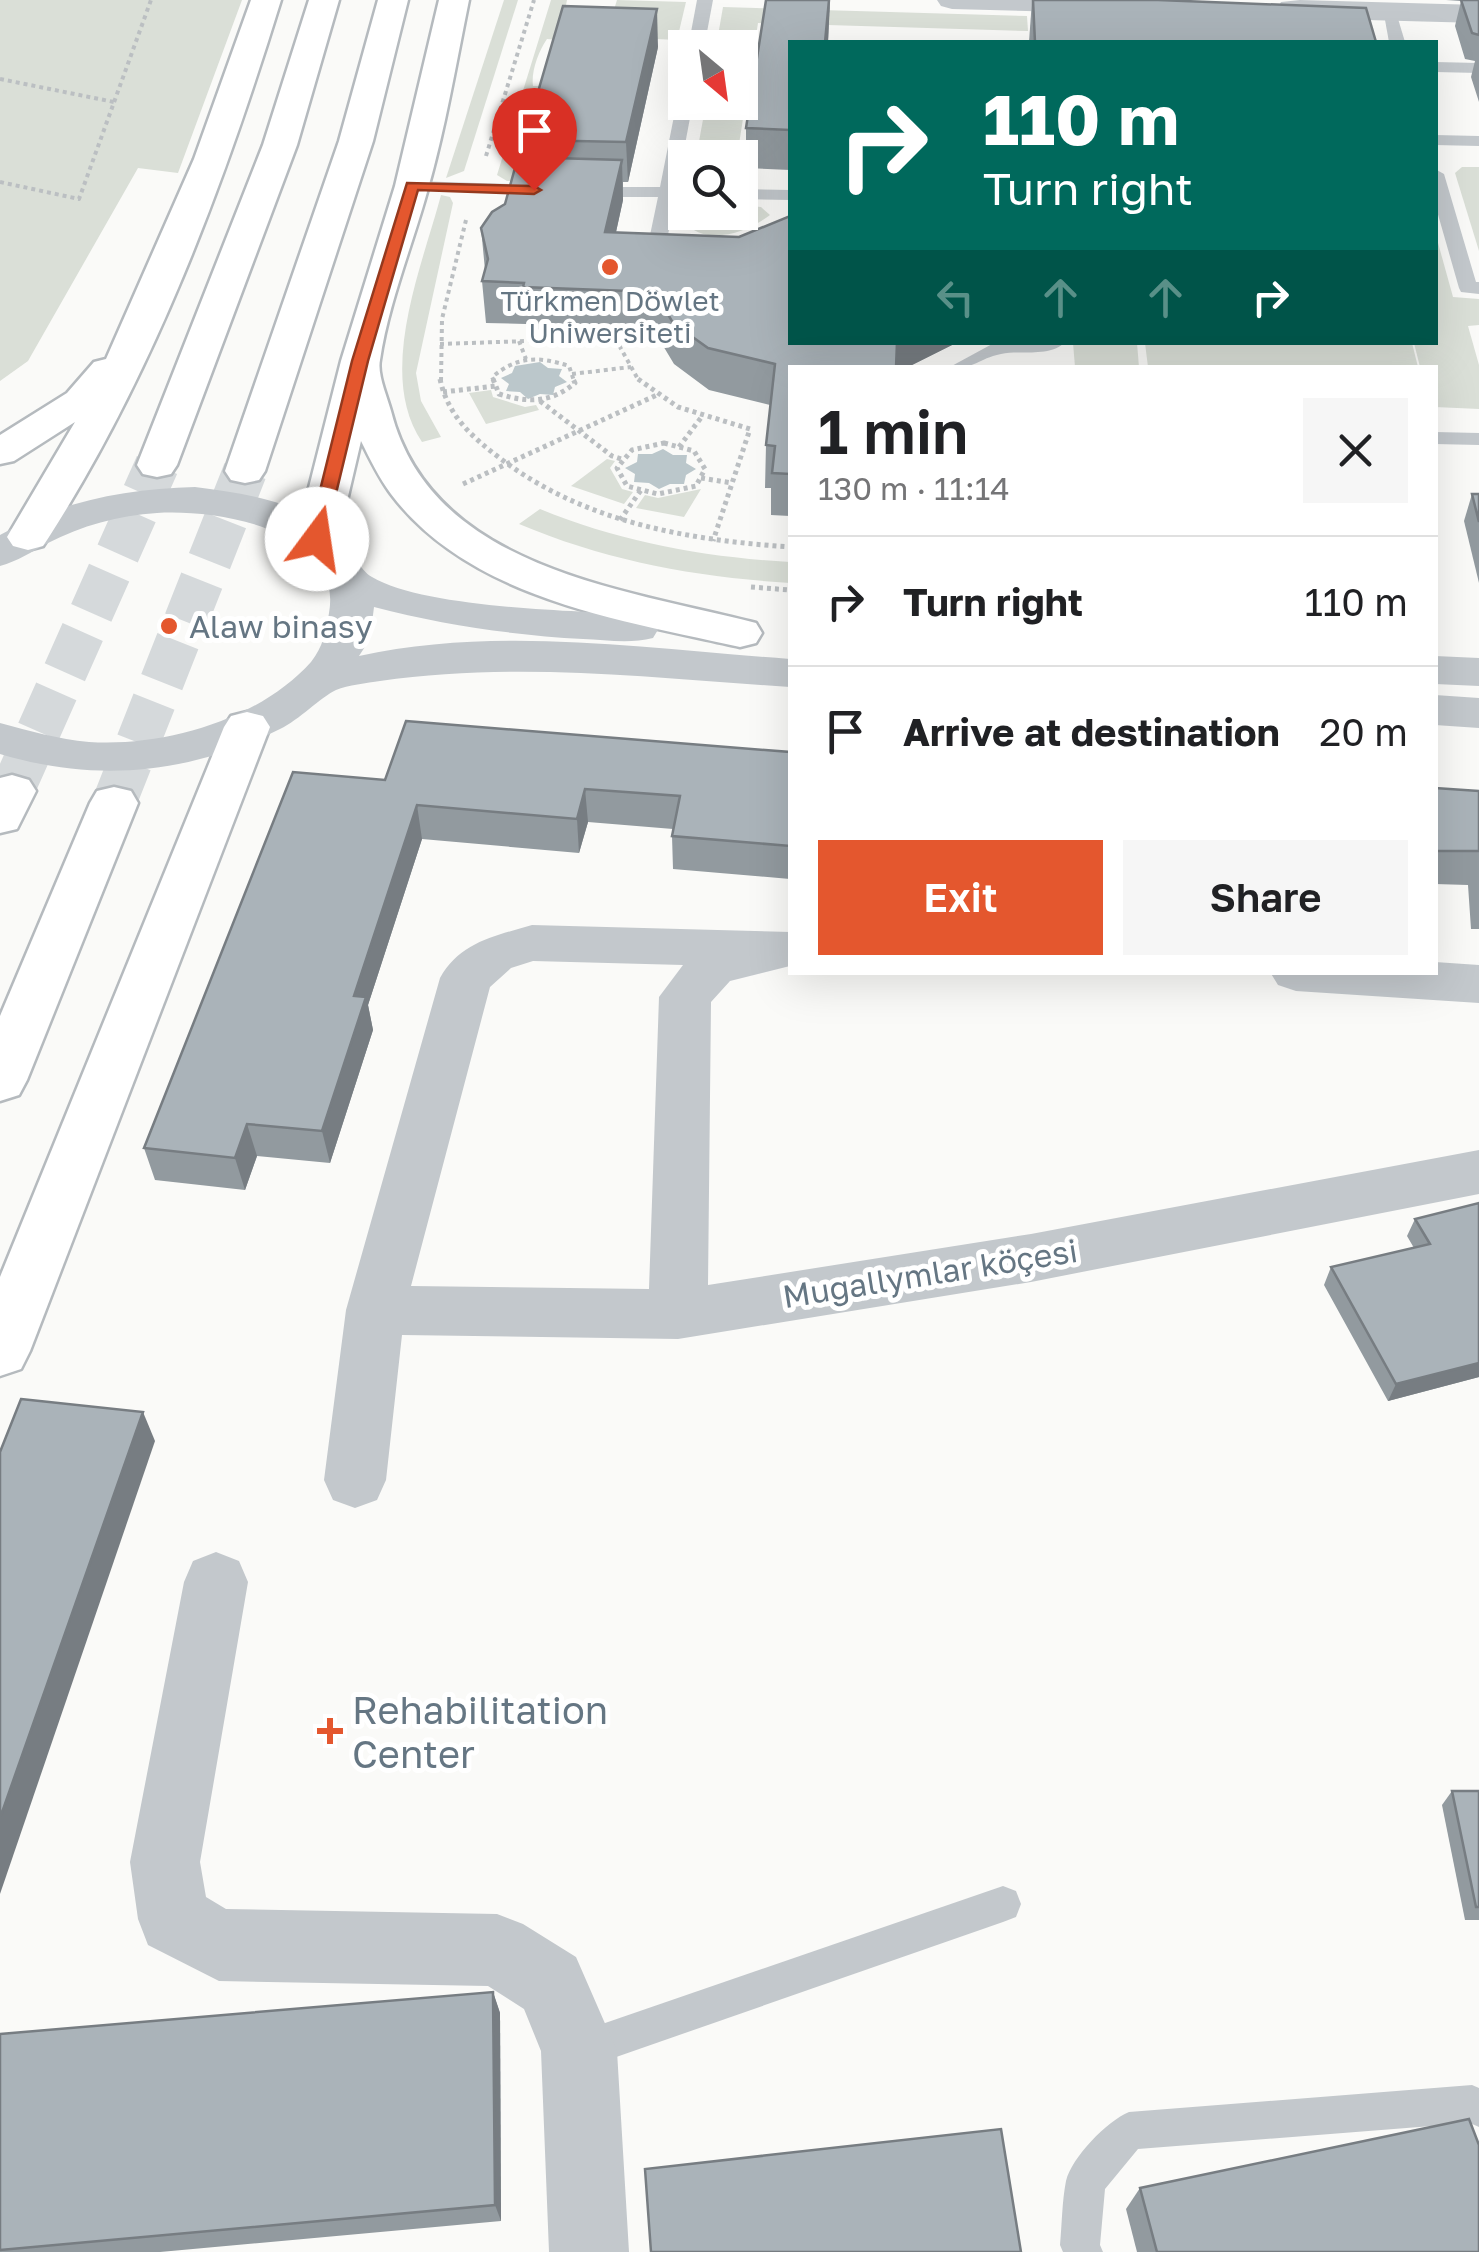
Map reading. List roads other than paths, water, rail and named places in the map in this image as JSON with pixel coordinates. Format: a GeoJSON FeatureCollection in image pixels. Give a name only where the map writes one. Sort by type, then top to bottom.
{"type":"FeatureCollection","features":[{"type":"Feature","properties":{"kind":"main road"},"geometry":{"type":"LineString","coordinates":[[14,545],[64,484],[136,337],[204,183],[266,0]]}},
{"type":"Feature","properties":{"kind":"main road"},"geometry":{"type":"LineString","coordinates":[[157,465],[280,145],[324,0]]}},
{"type":"Feature","properties":{"kind":"main road"},"geometry":{"type":"LineString","coordinates":[[246,471],[356,141],[393,0]]}},
{"type":"Feature","properties":{"kind":"main road"},"geometry":{"type":"LineString","coordinates":[[317,539],[360,361],[412,186],[454,0]]}},
{"type":"Feature","properties":{"kind":"main road"},"geometry":{"type":"LineString","coordinates":[[0,452],[81,401],[136,337]]}},
{"type":"Feature","properties":{"kind":"main road"},"geometry":{"type":"LineString","coordinates":[[360,361],[365,404],[387,454],[417,500],[458,538],[505,568],[539,582],[740,633]]}},
{"type":"Feature","properties":{"kind":"main road"},"geometry":{"type":"LineString","coordinates":[[0,1351],[247,728]]}},
{"type":"Feature","properties":{"kind":"main road"},"geometry":{"type":"LineString","coordinates":[[0,1080],[114,802]]}},
{"type":"Feature","properties":{"kind":"street"},"geometry":{"type":"LineString","coordinates":[[952,0],[1131,5]]}},
{"type":"Feature","properties":{"kind":"street"},"geometry":{"type":"LineString","coordinates":[[1280,6],[1479,14]]}},
{"type":"Feature","properties":{"kind":"street"},"geometry":{"type":"LineString","coordinates":[[0,738],[54,754],[119,758],[185,749],[247,728],[298,698],[318,680],[348,632],[353,604],[343,568],[317,539],[264,513],[198,501],[110,508],[14,545]]}},
{"type":"Feature","properties":{"kind":"street"},"geometry":{"type":"LineString","coordinates":[[350,586],[388,600],[501,619],[788,636]]}},
{"type":"Feature","properties":{"kind":"street"},"geometry":{"type":"LineString","coordinates":[[318,680],[365,666],[478,657],[788,673]]}},
{"type":"Feature","properties":{"kind":"street"},"geometry":{"type":"LineString","coordinates":[[1438,670],[1479,672]]}},
{"type":"Feature","properties":{"kind":"street"},"geometry":{"type":"LineString","coordinates":[[1438,710],[1479,713]]}},
{"type":"Feature","properties":{"kind":"street"},"geometry":{"type":"LineString","coordinates":[[355,1480],[375,1310],[466,978],[494,955],[532,943],[787,949]]}},
{"type":"Feature","properties":{"kind":"street"},"geometry":{"type":"LineString","coordinates":[[678,1314],[685,997],[713,966],[787,949]]}},
{"type":"Feature","properties":{"kind":"street"},"geometry":{"type":"LineString","coordinates":[[1342,975],[1479,984]]}},
{"type":"Feature","properties":{"kind":"street","name":"Mugallymlar köçesi"},"geometry":{"type":"LineString","coordinates":[[375,1310],[678,1314],[1031,1258],[1479,1172]]}},
{"type":"Feature","properties":{"kind":"street"},"geometry":{"type":"LineString","coordinates":[[216,1582],[165,1862],[174,1919],[219,1945],[497,1950],[550,1983],[578,2051],[589,2252]]}},
{"type":"Feature","properties":{"kind":"lane"},"geometry":{"type":"LineString","coordinates":[[699,30],[705,0]]}},
{"type":"Feature","properties":{"kind":"lane"},"geometry":{"type":"LineString","coordinates":[[1388,12],[1396,40]]}},
{"type":"Feature","properties":{"kind":"lane"},"geometry":{"type":"LineString","coordinates":[[1438,67],[1479,68]]}},
{"type":"Feature","properties":{"kind":"lane"},"geometry":{"type":"LineString","coordinates":[[1438,140],[1479,142]]}},
{"type":"Feature","properties":{"kind":"lane"},"geometry":{"type":"LineString","coordinates":[[412,186],[668,192]]}},
{"type":"Feature","properties":{"kind":"lane"},"geometry":{"type":"LineString","coordinates":[[758,194],[788,195]]}},
{"type":"Feature","properties":{"kind":"lane"},"geometry":{"type":"LineString","coordinates":[[668,213],[658,240],[717,242]]}},
{"type":"Feature","properties":{"kind":"lane"},"geometry":{"type":"LineString","coordinates":[[1441,213],[1468,288],[1479,288]]}},
{"type":"Feature","properties":{"kind":"lane"},"geometry":{"type":"LineString","coordinates":[[963,365],[1015,345]]}},
{"type":"Feature","properties":{"kind":"lane"},"geometry":{"type":"LineString","coordinates":[[1438,438],[1478,440]]}},
{"type":"Feature","properties":{"kind":"lane"},"geometry":{"type":"LineString","coordinates":[[578,2051],[1003,1904]]}},
{"type":"Feature","properties":{"kind":"lane"},"geometry":{"type":"LineString","coordinates":[[1083,2252],[1080,2245],[1086,2181],[1129,2131],[1472,2104],[1479,2108]]}},
{"type":"Feature","properties":{"kind":"tunnel"},"geometry":{"type":"LineString","coordinates":[[12,791],[157,465]]}},
{"type":"Feature","properties":{"kind":"tunnel"},"geometry":{"type":"LineString","coordinates":[[114,803],[245,471]]}},
{"type":"Feature","properties":{"kind":"place","name":"Türkmen Döwlet Uniwersiteti"},"geometry":{"type":"Point","coordinates":[610,267]}},
{"type":"Feature","properties":{"kind":"place","name":"Alaw binasy"},"geometry":{"type":"Point","coordinates":[169,626]}},
{"type":"Feature","properties":{"kind":"place","name":"Rehabilitation Center"},"geometry":{"type":"Point","coordinates":[330,1731]}}]}
